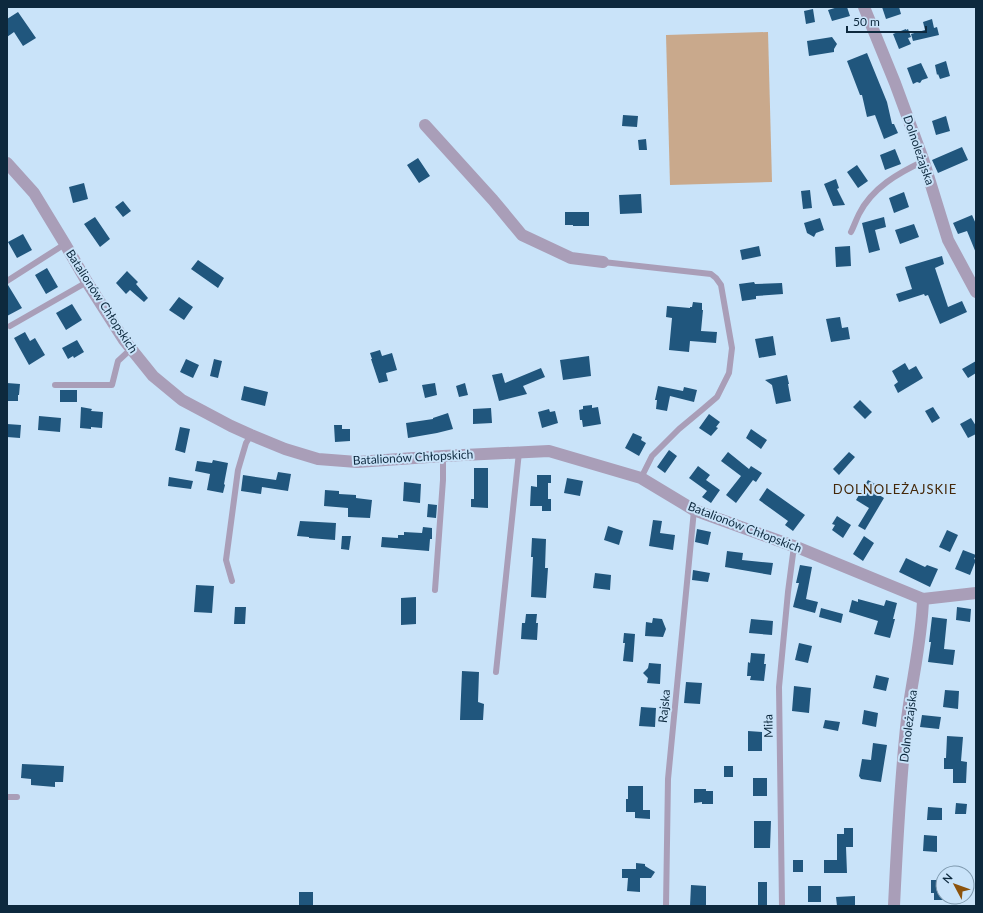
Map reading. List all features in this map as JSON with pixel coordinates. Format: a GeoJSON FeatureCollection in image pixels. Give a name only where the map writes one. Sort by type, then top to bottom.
{"type":"FeatureCollection","features":[{"type":"Feature","properties":{"kind":"street","name":"Dolnoleżajska"},"geometry":{"type":"LineString","coordinates":[[864,7],[895,83],[924,161],[948,240],[976,292]]}},
{"type":"Feature","properties":{"kind":"street"},"geometry":{"type":"LineString","coordinates":[[426,125],[522,235],[572,258],[603,262]]}},
{"type":"Feature","properties":{"kind":"street","name":"Batalionów Chłopskich"},"geometry":{"type":"LineString","coordinates":[[7,163],[34,193],[87,282],[124,340],[153,376],[182,400],[231,426],[286,449],[318,459],[357,462],[549,451],[641,478],[694,510],[794,546],[923,599]]}},
{"type":"Feature","properties":{"kind":"street"},"geometry":{"type":"LineString","coordinates":[[923,599],[976,593]]}},
{"type":"Feature","properties":{"kind":"street","name":"Dolnoleżajska"},"geometry":{"type":"LineString","coordinates":[[894,906],[902,776],[923,599]]}},
{"type":"Feature","properties":{"kind":"lane"},"geometry":{"type":"LineString","coordinates":[[852,232],[859,214],[869,199],[890,179],[906,169],[924,161]]}},
{"type":"Feature","properties":{"kind":"lane"},"geometry":{"type":"LineString","coordinates":[[7,281],[65,244]]}},
{"type":"Feature","properties":{"kind":"lane"},"geometry":{"type":"LineString","coordinates":[[603,262],[711,274],[721,285],[732,348],[729,373],[717,397],[679,429],[652,456],[641,478]]}},
{"type":"Feature","properties":{"kind":"lane"},"geometry":{"type":"LineString","coordinates":[[10,326],[87,282]]}},
{"type":"Feature","properties":{"kind":"lane"},"geometry":{"type":"LineString","coordinates":[[55,385],[112,385],[118,361],[131,349]]}},
{"type":"Feature","properties":{"kind":"lane"},"geometry":{"type":"LineString","coordinates":[[232,581],[226,560],[238,470],[246,443],[251,435]]}},
{"type":"Feature","properties":{"kind":"lane"},"geometry":{"type":"LineString","coordinates":[[496,672],[519,452]]}},
{"type":"Feature","properties":{"kind":"lane"},"geometry":{"type":"LineString","coordinates":[[435,590],[443,480],[443,456]]}},
{"type":"Feature","properties":{"kind":"lane","name":"Rajska"},"geometry":{"type":"LineString","coordinates":[[666,906],[668,779],[694,510]]}},
{"type":"Feature","properties":{"kind":"lane","name":"Miła"},"geometry":{"type":"LineString","coordinates":[[782,906],[779,687],[794,546]]}},
{"type":"Feature","properties":{"kind":"lane"},"geometry":{"type":"LineString","coordinates":[[7,797],[18,797]]}},
{"type":"Feature","properties":{"kind":"shaded area"},"geometry":{"type":"Polygon","coordinates":[[[768,32],[772,182],[670,185],[666,35],[768,32]]]}},
{"type":"Feature","properties":{"kind":"building"},"geometry":{"type":"Polygon","coordinates":[[[838,7],[847,7],[850,16],[832,21],[828,10],[838,7]]]}},
{"type":"Feature","properties":{"kind":"building"},"geometry":{"type":"Polygon","coordinates":[[[882,7],[899,7],[901,14],[886,19],[882,7]]]}},
{"type":"Feature","properties":{"kind":"building"},"geometry":{"type":"Polygon","coordinates":[[[813,9],[815,22],[806,24],[804,11],[813,9]]]}},
{"type":"Feature","properties":{"kind":"building"},"geometry":{"type":"Polygon","coordinates":[[[18,12],[36,38],[23,46],[14,32],[7,37],[7,19],[18,12]]]}},
{"type":"Feature","properties":{"kind":"building"},"geometry":{"type":"Polygon","coordinates":[[[932,19],[934,28],[937,27],[939,35],[913,41],[911,34],[925,30],[923,22],[932,19]]]}},
{"type":"Feature","properties":{"kind":"building"},"geometry":{"type":"Polygon","coordinates":[[[908,29],[911,37],[908,38],[911,44],[899,49],[893,34],[908,29]]]}},
{"type":"Feature","properties":{"kind":"building"},"geometry":{"type":"Polygon","coordinates":[[[832,37],[837,44],[834,52],[809,56],[807,41],[832,37]]]}},
{"type":"Feature","properties":{"kind":"building"},"geometry":{"type":"Polygon","coordinates":[[[867,53],[887,102],[892,124],[894,124],[898,133],[884,139],[875,115],[867,117],[862,95],[860,95],[847,61],[867,53]]]}},
{"type":"Feature","properties":{"kind":"building"},"geometry":{"type":"Polygon","coordinates":[[[946,61],[950,76],[940,79],[938,74],[937,75],[935,65],[946,61]]]}},
{"type":"Feature","properties":{"kind":"building"},"geometry":{"type":"Polygon","coordinates":[[[921,63],[928,78],[922,80],[920,83],[917,82],[913,84],[907,68],[921,63]]]}},
{"type":"Feature","properties":{"kind":"building"},"geometry":{"type":"Polygon","coordinates":[[[623,115],[638,116],[637,127],[622,126],[623,115]]]}},
{"type":"Feature","properties":{"kind":"building"},"geometry":{"type":"Polygon","coordinates":[[[946,116],[950,131],[936,135],[932,121],[946,116]]]}},
{"type":"Feature","properties":{"kind":"building"},"geometry":{"type":"Polygon","coordinates":[[[646,139],[647,150],[639,150],[638,140],[646,139]]]}},
{"type":"Feature","properties":{"kind":"building"},"geometry":{"type":"Polygon","coordinates":[[[962,147],[968,160],[938,173],[932,160],[962,147]]]}},
{"type":"Feature","properties":{"kind":"building"},"geometry":{"type":"Polygon","coordinates":[[[895,149],[901,164],[885,170],[880,155],[895,149]]]}},
{"type":"Feature","properties":{"kind":"building"},"geometry":{"type":"Polygon","coordinates":[[[418,158],[430,176],[419,183],[407,165],[418,158]]]}},
{"type":"Feature","properties":{"kind":"building"},"geometry":{"type":"Polygon","coordinates":[[[857,165],[868,181],[858,188],[847,172],[857,165]]]}},
{"type":"Feature","properties":{"kind":"building"},"geometry":{"type":"Polygon","coordinates":[[[836,179],[839,188],[837,189],[845,205],[833,206],[824,184],[836,179]]]}},
{"type":"Feature","properties":{"kind":"building"},"geometry":{"type":"Polygon","coordinates":[[[84,183],[88,199],[73,203],[69,187],[84,183]]]}},
{"type":"Feature","properties":{"kind":"building"},"geometry":{"type":"Polygon","coordinates":[[[810,190],[812,208],[803,209],[801,191],[810,190]]]}},
{"type":"Feature","properties":{"kind":"building"},"geometry":{"type":"Polygon","coordinates":[[[904,192],[909,207],[894,213],[889,198],[904,192]]]}},
{"type":"Feature","properties":{"kind":"building"},"geometry":{"type":"Polygon","coordinates":[[[641,194],[642,213],[620,214],[619,195],[641,194]]]}},
{"type":"Feature","properties":{"kind":"building"},"geometry":{"type":"Polygon","coordinates":[[[123,201],[131,211],[123,217],[115,207],[123,201]]]}},
{"type":"Feature","properties":{"kind":"building"},"geometry":{"type":"Polygon","coordinates":[[[565,212],[589,212],[589,226],[565,225],[565,212]]]}},
{"type":"Feature","properties":{"kind":"building"},"geometry":{"type":"Polygon","coordinates":[[[972,215],[976,224],[976,253],[967,231],[958,234],[953,223],[972,215]]]}},
{"type":"Feature","properties":{"kind":"building"},"geometry":{"type":"Polygon","coordinates":[[[95,217],[110,239],[100,247],[84,224],[95,217]]]}},
{"type":"Feature","properties":{"kind":"building"},"geometry":{"type":"Polygon","coordinates":[[[884,217],[886,227],[875,230],[880,250],[869,253],[862,223],[884,217]]]}},
{"type":"Feature","properties":{"kind":"building"},"geometry":{"type":"Polygon","coordinates":[[[820,218],[824,230],[816,233],[814,237],[807,233],[804,223],[820,218]]]}},
{"type":"Feature","properties":{"kind":"building"},"geometry":{"type":"Polygon","coordinates":[[[914,224],[919,237],[900,244],[895,230],[914,224]]]}},
{"type":"Feature","properties":{"kind":"building"},"geometry":{"type":"Polygon","coordinates":[[[23,234],[32,250],[17,258],[8,242],[23,234]]]}},
{"type":"Feature","properties":{"kind":"building"},"geometry":{"type":"Polygon","coordinates":[[[759,246],[761,256],[742,260],[740,250],[759,246]]]}},
{"type":"Feature","properties":{"kind":"building"},"geometry":{"type":"Polygon","coordinates":[[[850,246],[851,266],[836,267],[835,247],[850,246]]]}},
{"type":"Feature","properties":{"kind":"building"},"geometry":{"type":"Polygon","coordinates":[[[942,256],[944,264],[935,268],[948,307],[962,301],[967,312],[940,324],[928,295],[925,296],[924,294],[899,302],[896,294],[912,289],[905,267],[942,256]]]}},
{"type":"Feature","properties":{"kind":"building"},"geometry":{"type":"Polygon","coordinates":[[[198,260],[224,278],[218,288],[191,269],[198,260]]]}},
{"type":"Feature","properties":{"kind":"building"},"geometry":{"type":"Polygon","coordinates":[[[47,268],[58,287],[46,294],[35,275],[47,268]]]}},
{"type":"Feature","properties":{"kind":"building"},"geometry":{"type":"Polygon","coordinates":[[[127,271],[138,282],[136,284],[148,298],[144,302],[130,290],[126,294],[116,283],[127,271]]]}},
{"type":"Feature","properties":{"kind":"building"},"geometry":{"type":"Polygon","coordinates":[[[754,282],[755,284],[782,283],[783,294],[756,296],[756,299],[742,301],[739,284],[754,282]]]}},
{"type":"Feature","properties":{"kind":"building"},"geometry":{"type":"Polygon","coordinates":[[[7,285],[22,308],[7,316],[7,285]]]}},
{"type":"Feature","properties":{"kind":"building"},"geometry":{"type":"Polygon","coordinates":[[[179,297],[193,307],[184,320],[169,310],[179,297]]]}},
{"type":"Feature","properties":{"kind":"building"},"geometry":{"type":"Polygon","coordinates":[[[693,302],[702,303],[703,310],[701,331],[717,332],[716,343],[690,341],[689,352],[669,350],[672,318],[666,317],[667,306],[690,308],[692,307],[693,302]]]}},
{"type":"Feature","properties":{"kind":"building"},"geometry":{"type":"Polygon","coordinates":[[[72,304],[82,320],[66,330],[56,313],[72,304]]]}},
{"type":"Feature","properties":{"kind":"building"},"geometry":{"type":"Polygon","coordinates":[[[840,317],[842,328],[848,327],[850,339],[831,342],[826,319],[840,317]]]}},
{"type":"Feature","properties":{"kind":"building"},"geometry":{"type":"Polygon","coordinates":[[[25,332],[30,341],[35,338],[45,355],[29,365],[14,338],[25,332]]]}},
{"type":"Feature","properties":{"kind":"building"},"geometry":{"type":"Polygon","coordinates":[[[773,336],[776,355],[759,358],[755,339],[773,336]]]}},
{"type":"Feature","properties":{"kind":"building"},"geometry":{"type":"Polygon","coordinates":[[[77,340],[84,352],[74,358],[73,356],[68,359],[62,348],[77,340]]]}},
{"type":"Feature","properties":{"kind":"building"},"geometry":{"type":"Polygon","coordinates":[[[380,350],[382,356],[392,353],[397,370],[386,373],[388,381],[379,383],[370,353],[380,350]]]}},
{"type":"Feature","properties":{"kind":"building"},"geometry":{"type":"Polygon","coordinates":[[[589,356],[591,376],[563,380],[560,360],[589,356]]]}},
{"type":"Feature","properties":{"kind":"building"},"geometry":{"type":"Polygon","coordinates":[[[186,359],[199,365],[193,378],[180,372],[186,359]]]}},
{"type":"Feature","properties":{"kind":"building"},"geometry":{"type":"Polygon","coordinates":[[[214,359],[222,361],[218,378],[210,376],[214,359]]]}},
{"type":"Feature","properties":{"kind":"building"},"geometry":{"type":"Polygon","coordinates":[[[976,361],[976,373],[968,378],[962,369],[976,361]]]}},
{"type":"Feature","properties":{"kind":"building"},"geometry":{"type":"Polygon","coordinates":[[[905,363],[909,370],[916,366],[923,378],[898,393],[894,385],[898,382],[892,371],[905,363]]]}},
{"type":"Feature","properties":{"kind":"building"},"geometry":{"type":"Polygon","coordinates":[[[541,368],[545,377],[523,386],[527,394],[499,401],[492,375],[502,373],[505,383],[541,368]]]}},
{"type":"Feature","properties":{"kind":"building"},"geometry":{"type":"Polygon","coordinates":[[[787,375],[791,401],[776,404],[772,385],[765,380],[787,375]]]}},
{"type":"Feature","properties":{"kind":"building"},"geometry":{"type":"Polygon","coordinates":[[[7,383],[20,384],[18,401],[7,401],[7,383]]]}},
{"type":"Feature","properties":{"kind":"building"},"geometry":{"type":"Polygon","coordinates":[[[435,383],[437,395],[425,398],[422,385],[435,383]]]}},
{"type":"Feature","properties":{"kind":"building"},"geometry":{"type":"Polygon","coordinates":[[[465,383],[468,395],[459,397],[456,386],[465,383]]]}},
{"type":"Feature","properties":{"kind":"building"},"geometry":{"type":"Polygon","coordinates":[[[244,386],[268,392],[265,406],[241,400],[244,386]]]}},
{"type":"Feature","properties":{"kind":"building"},"geometry":{"type":"Polygon","coordinates":[[[658,386],[683,391],[684,387],[697,390],[694,402],[670,396],[667,411],[656,409],[657,400],[655,400],[658,386]]]}},
{"type":"Feature","properties":{"kind":"building"},"geometry":{"type":"Polygon","coordinates":[[[60,390],[77,390],[77,402],[60,402],[60,390]]]}},
{"type":"Feature","properties":{"kind":"building"},"geometry":{"type":"Polygon","coordinates":[[[860,400],[872,412],[865,419],[853,407],[860,400]]]}},
{"type":"Feature","properties":{"kind":"building"},"geometry":{"type":"Polygon","coordinates":[[[592,405],[592,408],[598,407],[601,424],[583,427],[582,420],[580,420],[579,410],[583,409],[583,406],[592,405]]]}},
{"type":"Feature","properties":{"kind":"building"},"geometry":{"type":"Polygon","coordinates":[[[81,407],[92,409],[91,411],[103,412],[102,428],[80,428],[81,407]]]}},
{"type":"Feature","properties":{"kind":"building"},"geometry":{"type":"Polygon","coordinates":[[[933,407],[940,418],[932,423],[925,411],[933,407]]]}},
{"type":"Feature","properties":{"kind":"building"},"geometry":{"type":"Polygon","coordinates":[[[491,408],[492,423],[473,424],[473,409],[491,408]]]}},
{"type":"Feature","properties":{"kind":"building"},"geometry":{"type":"Polygon","coordinates":[[[549,409],[550,412],[555,411],[558,423],[542,428],[538,412],[549,409]]]}},
{"type":"Feature","properties":{"kind":"building"},"geometry":{"type":"Polygon","coordinates":[[[448,413],[453,429],[408,438],[406,423],[433,419],[448,413]]]}},
{"type":"Feature","properties":{"kind":"building"},"geometry":{"type":"Polygon","coordinates":[[[709,414],[720,422],[716,427],[718,428],[711,436],[699,428],[709,414]]]}},
{"type":"Feature","properties":{"kind":"building"},"geometry":{"type":"Polygon","coordinates":[[[39,416],[61,418],[60,432],[38,430],[39,416]]]}},
{"type":"Feature","properties":{"kind":"building"},"geometry":{"type":"Polygon","coordinates":[[[971,418],[976,426],[976,434],[968,438],[960,424],[971,418]]]}},
{"type":"Feature","properties":{"kind":"building"},"geometry":{"type":"Polygon","coordinates":[[[7,424],[21,425],[20,438],[7,437],[7,424]]]}},
{"type":"Feature","properties":{"kind":"building"},"geometry":{"type":"Polygon","coordinates":[[[334,425],[342,425],[342,429],[350,429],[350,441],[335,442],[334,425]]]}},
{"type":"Feature","properties":{"kind":"building"},"geometry":{"type":"Polygon","coordinates":[[[180,427],[190,429],[185,453],[175,450],[180,427]]]}},
{"type":"Feature","properties":{"kind":"building"},"geometry":{"type":"Polygon","coordinates":[[[751,429],[767,440],[761,449],[746,438],[751,429]]]}},
{"type":"Feature","properties":{"kind":"building"},"geometry":{"type":"Polygon","coordinates":[[[633,433],[642,437],[641,440],[646,443],[639,456],[625,448],[633,433]]]}},
{"type":"Feature","properties":{"kind":"building"},"geometry":{"type":"Polygon","coordinates":[[[669,450],[677,456],[665,473],[657,467],[669,450]]]}},
{"type":"Feature","properties":{"kind":"building"},"geometry":{"type":"Polygon","coordinates":[[[728,452],[749,469],[751,466],[762,473],[756,482],[753,480],[736,503],[726,495],[741,476],[721,461],[728,452]]]}},
{"type":"Feature","properties":{"kind":"building"},"geometry":{"type":"Polygon","coordinates":[[[849,452],[855,457],[839,475],[833,469],[849,452]]]}},
{"type":"Feature","properties":{"kind":"building"},"geometry":{"type":"Polygon","coordinates":[[[213,460],[228,463],[223,493],[207,490],[210,474],[195,471],[197,461],[212,463],[213,460]]]}},
{"type":"Feature","properties":{"kind":"building"},"geometry":{"type":"Polygon","coordinates":[[[698,466],[710,475],[706,480],[720,490],[711,503],[702,497],[707,491],[689,478],[698,466]]]}},
{"type":"Feature","properties":{"kind":"building"},"geometry":{"type":"Polygon","coordinates":[[[474,468],[488,468],[488,508],[471,507],[471,499],[474,499],[474,468]]]}},
{"type":"Feature","properties":{"kind":"building"},"geometry":{"type":"Polygon","coordinates":[[[278,472],[291,474],[288,491],[262,487],[261,494],[241,491],[243,475],[276,480],[278,472]]]}},
{"type":"Feature","properties":{"kind":"building"},"geometry":{"type":"Polygon","coordinates":[[[537,475],[551,475],[551,483],[548,483],[548,499],[551,499],[551,511],[542,511],[542,506],[530,506],[531,486],[537,487],[537,475]]]}},
{"type":"Feature","properties":{"kind":"building"},"geometry":{"type":"Polygon","coordinates":[[[169,477],[193,481],[191,489],[168,486],[169,477]]]}},
{"type":"Feature","properties":{"kind":"building"},"geometry":{"type":"Polygon","coordinates":[[[567,478],[583,481],[580,496],[564,493],[567,478]]]}},
{"type":"Feature","properties":{"kind":"building"},"geometry":{"type":"Polygon","coordinates":[[[868,480],[875,484],[871,490],[884,498],[865,530],[858,526],[869,508],[856,500],[868,480]]]}},
{"type":"Feature","properties":{"kind":"building"},"geometry":{"type":"Polygon","coordinates":[[[404,482],[421,484],[420,503],[403,501],[404,482]]]}},
{"type":"Feature","properties":{"kind":"building"},"geometry":{"type":"Polygon","coordinates":[[[767,488],[805,515],[793,531],[785,525],[788,521],[759,500],[767,488]]]}},
{"type":"Feature","properties":{"kind":"building"},"geometry":{"type":"Polygon","coordinates":[[[325,490],[339,491],[339,494],[356,495],[356,498],[372,500],[370,518],[348,517],[348,508],[324,506],[325,490]]]}},
{"type":"Feature","properties":{"kind":"building"},"geometry":{"type":"Polygon","coordinates":[[[428,504],[437,505],[436,518],[427,517],[428,504]]]}},
{"type":"Feature","properties":{"kind":"building"},"geometry":{"type":"Polygon","coordinates":[[[837,516],[851,525],[843,538],[832,530],[835,525],[832,524],[837,516]]]}},
{"type":"Feature","properties":{"kind":"building"},"geometry":{"type":"Polygon","coordinates":[[[653,520],[662,521],[660,533],[675,535],[673,550],[649,546],[653,520]]]}},
{"type":"Feature","properties":{"kind":"building"},"geometry":{"type":"Polygon","coordinates":[[[300,521],[336,523],[335,540],[297,536],[300,521]]]}},
{"type":"Feature","properties":{"kind":"building"},"geometry":{"type":"Polygon","coordinates":[[[608,526],[623,531],[619,545],[604,540],[608,526]]]}},
{"type":"Feature","properties":{"kind":"building"},"geometry":{"type":"Polygon","coordinates":[[[423,527],[432,528],[432,539],[430,539],[429,551],[381,547],[382,537],[398,538],[398,535],[404,535],[404,532],[422,533],[423,527]]]}},
{"type":"Feature","properties":{"kind":"building"},"geometry":{"type":"Polygon","coordinates":[[[697,529],[711,532],[708,545],[695,542],[697,529]]]}},
{"type":"Feature","properties":{"kind":"building"},"geometry":{"type":"Polygon","coordinates":[[[947,530],[958,535],[950,552],[939,547],[947,530]]]}},
{"type":"Feature","properties":{"kind":"building"},"geometry":{"type":"Polygon","coordinates":[[[342,536],[351,536],[349,550],[341,549],[342,536]]]}},
{"type":"Feature","properties":{"kind":"building"},"geometry":{"type":"Polygon","coordinates":[[[864,536],[874,543],[863,561],[853,554],[864,536]]]}},
{"type":"Feature","properties":{"kind":"building"},"geometry":{"type":"Polygon","coordinates":[[[532,538],[546,539],[545,568],[548,568],[546,598],[531,597],[533,557],[531,557],[532,538]]]}},
{"type":"Feature","properties":{"kind":"building"},"geometry":{"type":"Polygon","coordinates":[[[963,550],[976,555],[974,559],[976,560],[970,575],[955,569],[963,550]]]}},
{"type":"Feature","properties":{"kind":"building"},"geometry":{"type":"Polygon","coordinates":[[[727,551],[743,553],[742,560],[773,563],[771,575],[725,567],[727,551]]]}},
{"type":"Feature","properties":{"kind":"building"},"geometry":{"type":"Polygon","coordinates":[[[906,558],[925,567],[927,565],[938,569],[930,587],[899,572],[906,558]]]}},
{"type":"Feature","properties":{"kind":"building"},"geometry":{"type":"Polygon","coordinates":[[[800,565],[812,567],[806,599],[818,602],[815,613],[793,607],[799,583],[796,583],[800,565]]]}},
{"type":"Feature","properties":{"kind":"building"},"geometry":{"type":"Polygon","coordinates":[[[693,570],[710,573],[708,582],[692,580],[693,570]]]}},
{"type":"Feature","properties":{"kind":"building"},"geometry":{"type":"Polygon","coordinates":[[[595,573],[611,575],[610,590],[593,588],[595,573]]]}},
{"type":"Feature","properties":{"kind":"building"},"geometry":{"type":"Polygon","coordinates":[[[196,585],[214,586],[212,613],[194,612],[196,585]]]}},
{"type":"Feature","properties":{"kind":"building"},"geometry":{"type":"Polygon","coordinates":[[[416,597],[416,624],[401,625],[401,598],[416,597]]]}},
{"type":"Feature","properties":{"kind":"building"},"geometry":{"type":"Polygon","coordinates":[[[858,599],[884,606],[886,600],[897,603],[890,638],[874,634],[878,621],[849,612],[852,600],[858,602],[858,599]]]}},
{"type":"Feature","properties":{"kind":"building"},"geometry":{"type":"Polygon","coordinates":[[[235,607],[246,607],[245,624],[234,624],[235,607]]]}},
{"type":"Feature","properties":{"kind":"building"},"geometry":{"type":"Polygon","coordinates":[[[957,607],[971,609],[970,622],[956,620],[957,607]]]}},
{"type":"Feature","properties":{"kind":"building"},"geometry":{"type":"Polygon","coordinates":[[[821,608],[843,614],[841,623],[819,617],[821,608]]]}},
{"type":"Feature","properties":{"kind":"building"},"geometry":{"type":"Polygon","coordinates":[[[526,614],[537,614],[537,640],[521,639],[522,623],[525,623],[526,614]]]}},
{"type":"Feature","properties":{"kind":"building"},"geometry":{"type":"Polygon","coordinates":[[[932,617],[947,619],[944,649],[955,650],[953,665],[928,662],[931,642],[929,642],[932,617]]]}},
{"type":"Feature","properties":{"kind":"building"},"geometry":{"type":"Polygon","coordinates":[[[653,618],[662,619],[666,629],[663,637],[645,636],[646,622],[652,623],[653,618]]]}},
{"type":"Feature","properties":{"kind":"building"},"geometry":{"type":"Polygon","coordinates":[[[751,619],[773,621],[772,635],[749,633],[751,619]]]}},
{"type":"Feature","properties":{"kind":"building"},"geometry":{"type":"Polygon","coordinates":[[[624,633],[635,634],[633,662],[623,661],[625,643],[623,643],[624,633]]]}},
{"type":"Feature","properties":{"kind":"building"},"geometry":{"type":"Polygon","coordinates":[[[799,643],[812,646],[808,663],[795,660],[799,643]]]}},
{"type":"Feature","properties":{"kind":"building"},"geometry":{"type":"Polygon","coordinates":[[[751,653],[765,654],[764,664],[766,664],[764,681],[750,680],[751,676],[747,676],[748,662],[750,663],[751,653]]]}},
{"type":"Feature","properties":{"kind":"building"},"geometry":{"type":"Polygon","coordinates":[[[649,663],[661,664],[660,684],[647,683],[648,678],[643,673],[648,668],[649,663]]]}},
{"type":"Feature","properties":{"kind":"building"},"geometry":{"type":"Polygon","coordinates":[[[462,671],[479,672],[478,702],[484,704],[483,720],[460,720],[462,671]]]}},
{"type":"Feature","properties":{"kind":"building"},"geometry":{"type":"Polygon","coordinates":[[[876,675],[889,678],[886,691],[873,688],[876,675]]]}},
{"type":"Feature","properties":{"kind":"building"},"geometry":{"type":"Polygon","coordinates":[[[686,682],[702,683],[700,704],[684,703],[686,682]]]}},
{"type":"Feature","properties":{"kind":"building"},"geometry":{"type":"Polygon","coordinates":[[[794,686],[811,688],[809,713],[792,711],[794,686]]]}},
{"type":"Feature","properties":{"kind":"building"},"geometry":{"type":"Polygon","coordinates":[[[945,690],[959,691],[958,709],[943,707],[945,690]]]}},
{"type":"Feature","properties":{"kind":"building"},"geometry":{"type":"Polygon","coordinates":[[[641,707],[656,708],[655,727],[639,726],[641,707]]]}},
{"type":"Feature","properties":{"kind":"building"},"geometry":{"type":"Polygon","coordinates":[[[864,710],[878,713],[876,727],[862,724],[864,710]]]}},
{"type":"Feature","properties":{"kind":"building"},"geometry":{"type":"Polygon","coordinates":[[[922,715],[941,717],[939,729],[920,727],[922,715]]]}},
{"type":"Feature","properties":{"kind":"building"},"geometry":{"type":"Polygon","coordinates":[[[825,720],[840,722],[838,731],[823,728],[825,720]]]}},
{"type":"Feature","properties":{"kind":"building"},"geometry":{"type":"Polygon","coordinates":[[[748,731],[762,732],[762,751],[748,751],[748,731]]]}},
{"type":"Feature","properties":{"kind":"building"},"geometry":{"type":"Polygon","coordinates":[[[947,736],[963,737],[961,761],[967,762],[966,783],[953,783],[953,769],[944,769],[947,736]]]}},
{"type":"Feature","properties":{"kind":"building"},"geometry":{"type":"Polygon","coordinates":[[[873,743],[887,745],[881,782],[861,779],[859,776],[862,759],[871,760],[873,743]]]}},
{"type":"Feature","properties":{"kind":"building"},"geometry":{"type":"Polygon","coordinates":[[[22,764],[64,766],[63,782],[55,782],[55,787],[31,785],[31,779],[21,778],[22,764]]]}},
{"type":"Feature","properties":{"kind":"building"},"geometry":{"type":"Polygon","coordinates":[[[724,766],[733,766],[733,777],[724,777],[724,766]]]}},
{"type":"Feature","properties":{"kind":"building"},"geometry":{"type":"Polygon","coordinates":[[[753,778],[767,778],[767,796],[753,796],[753,778]]]}},
{"type":"Feature","properties":{"kind":"building"},"geometry":{"type":"Polygon","coordinates":[[[628,786],[643,786],[643,810],[650,810],[650,819],[635,818],[635,812],[626,812],[628,786]]]}},
{"type":"Feature","properties":{"kind":"building"},"geometry":{"type":"Polygon","coordinates":[[[694,789],[706,789],[706,791],[713,791],[713,804],[702,804],[702,802],[694,803],[694,789]]]}},
{"type":"Feature","properties":{"kind":"building"},"geometry":{"type":"Polygon","coordinates":[[[956,803],[967,804],[966,814],[955,814],[956,803]]]}},
{"type":"Feature","properties":{"kind":"building"},"geometry":{"type":"Polygon","coordinates":[[[928,807],[942,808],[942,820],[927,820],[928,807]]]}},
{"type":"Feature","properties":{"kind":"building"},"geometry":{"type":"Polygon","coordinates":[[[754,821],[771,821],[770,848],[754,848],[754,821]]]}},
{"type":"Feature","properties":{"kind":"building"},"geometry":{"type":"Polygon","coordinates":[[[844,828],[853,828],[853,847],[846,847],[847,873],[824,873],[824,860],[837,860],[837,834],[844,834],[844,828]]]}},
{"type":"Feature","properties":{"kind":"building"},"geometry":{"type":"Polygon","coordinates":[[[924,835],[937,836],[937,852],[923,851],[924,835]]]}},
{"type":"Feature","properties":{"kind":"building"},"geometry":{"type":"Polygon","coordinates":[[[793,860],[803,860],[803,872],[793,872],[793,860]]]}},
{"type":"Feature","properties":{"kind":"building"},"geometry":{"type":"Polygon","coordinates":[[[636,863],[645,864],[645,866],[655,872],[651,878],[640,878],[640,892],[627,891],[628,878],[622,878],[622,869],[636,869],[636,863]]]}},
{"type":"Feature","properties":{"kind":"building"},"geometry":{"type":"Polygon","coordinates":[[[931,880],[935,880],[935,900],[934,893],[931,893],[931,880]]]}},
{"type":"Feature","properties":{"kind":"building"},"geometry":{"type":"Polygon","coordinates":[[[758,882],[767,882],[767,906],[758,906],[758,882]]]}},
{"type":"Feature","properties":{"kind":"building"},"geometry":{"type":"Polygon","coordinates":[[[691,885],[706,886],[706,906],[690,906],[691,885]]]}},
{"type":"Feature","properties":{"kind":"building"},"geometry":{"type":"Polygon","coordinates":[[[808,886],[821,886],[821,902],[808,902],[808,886]]]}},
{"type":"Feature","properties":{"kind":"building"},"geometry":{"type":"Polygon","coordinates":[[[299,892],[313,892],[313,906],[299,906],[299,892]]]}},
{"type":"Feature","properties":{"kind":"building"},"geometry":{"type":"Polygon","coordinates":[[[855,896],[855,906],[837,906],[836,897],[855,896]]]}},
{"type":"Feature","properties":{"kind":"district","name":"DOLNOLEŻAJSKIE"},"geometry":{"type":"Point","coordinates":[895,489]}}]}
